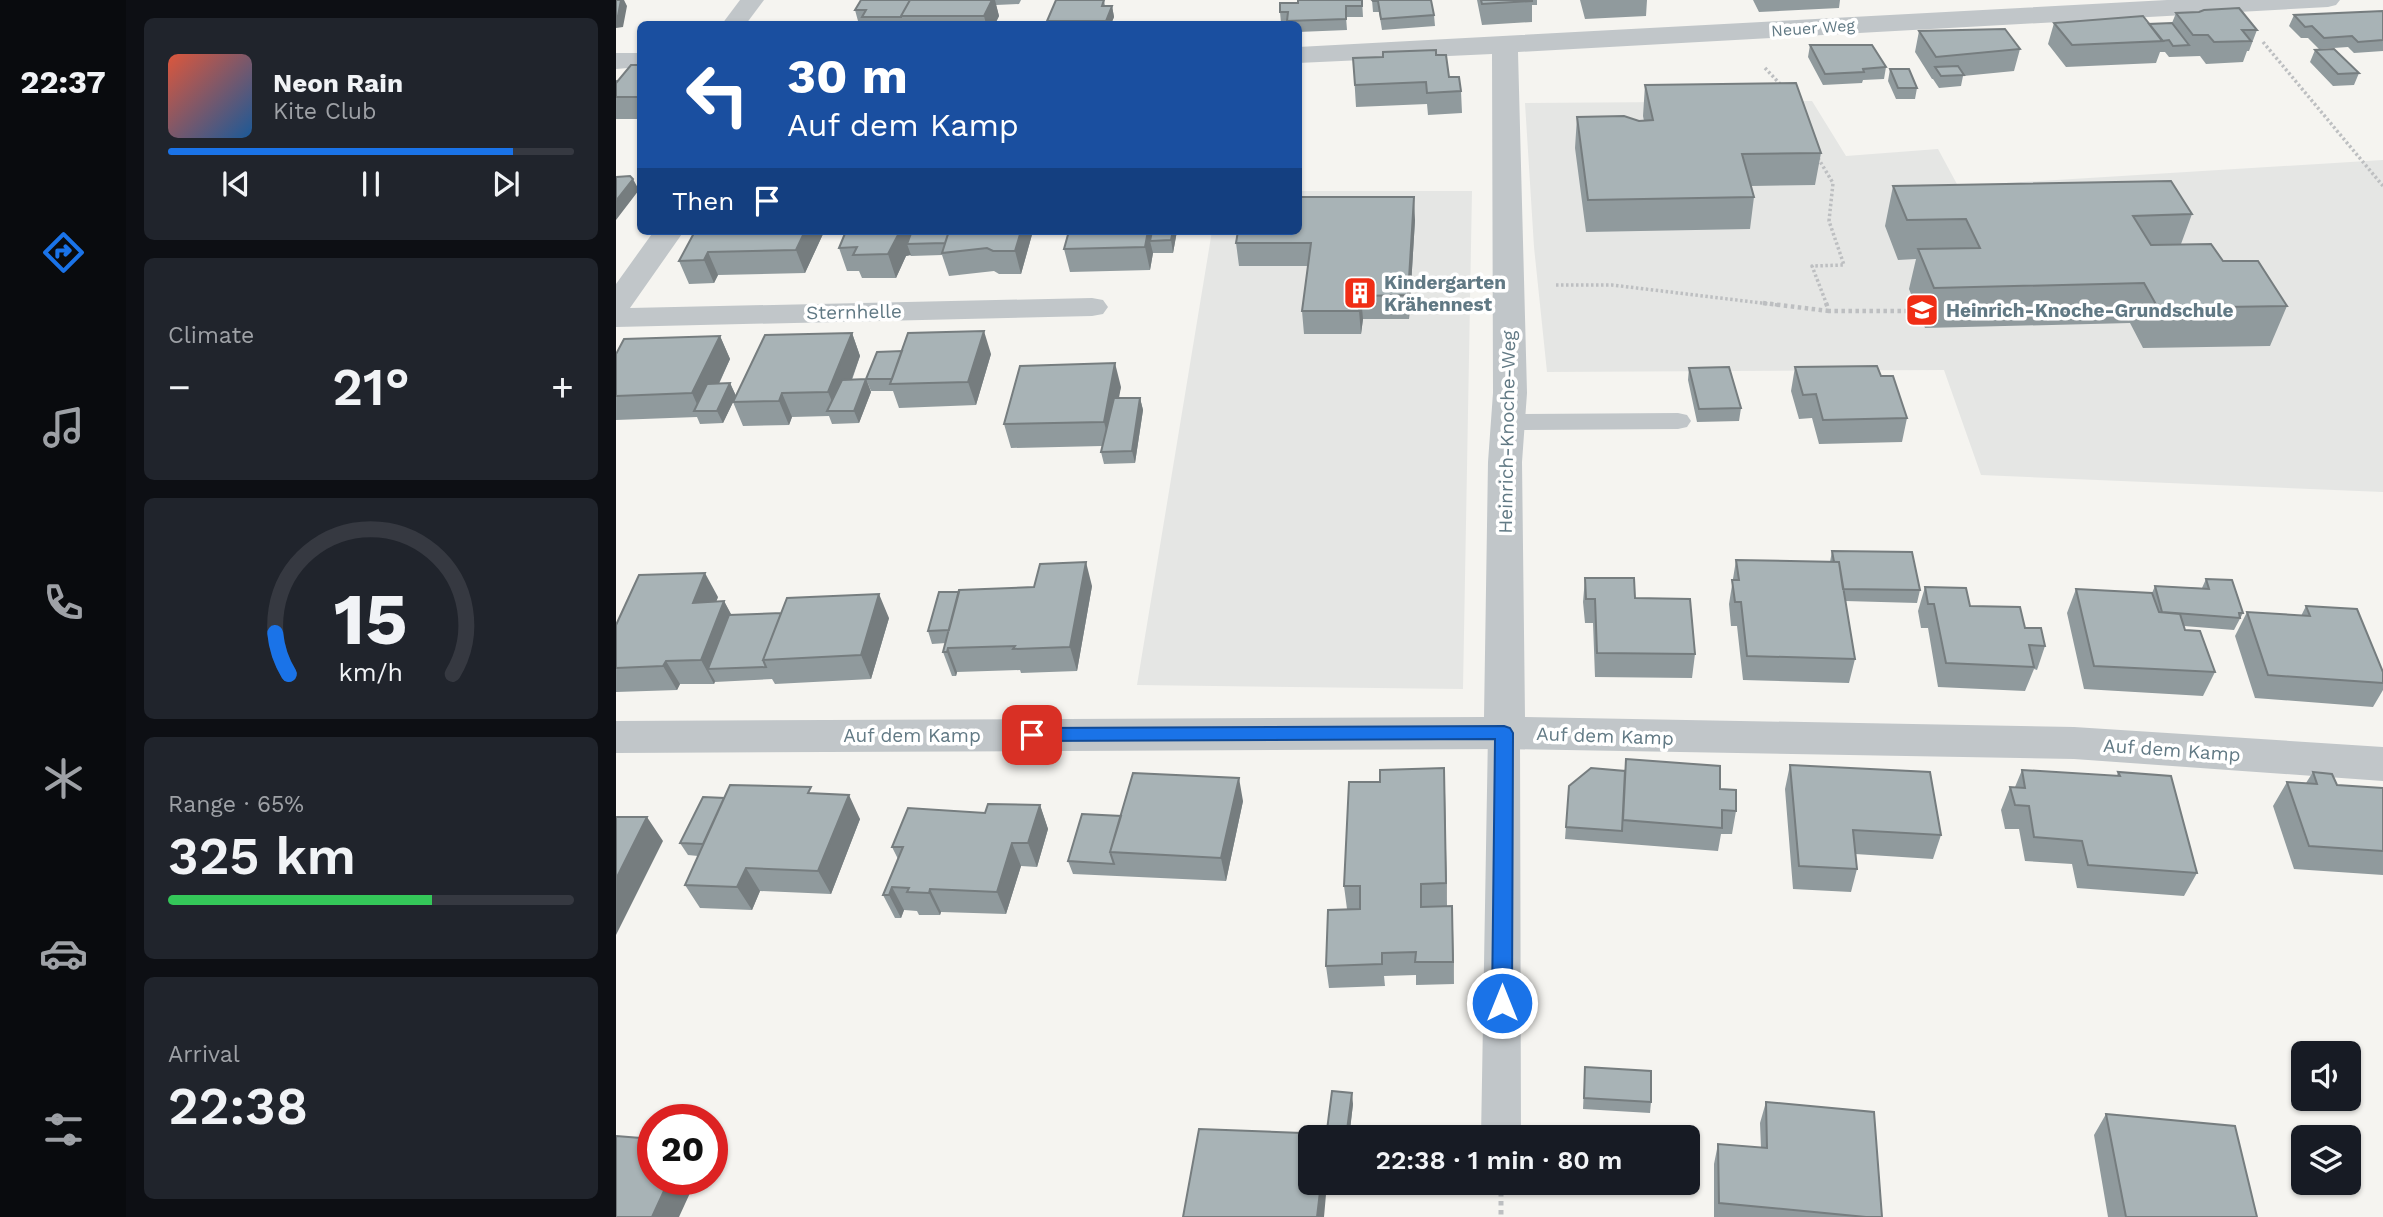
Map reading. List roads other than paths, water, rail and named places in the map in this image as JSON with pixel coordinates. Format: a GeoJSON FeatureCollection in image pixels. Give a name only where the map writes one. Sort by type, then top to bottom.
{"type":"FeatureCollection","features":[{"type":"Feature","properties":{"kind":"street"},"geometry":{"type":"LineString","coordinates":[[736,21],[752,0]]}},
{"type":"Feature","properties":{"kind":"street"},"geometry":{"type":"LineString","coordinates":[[1883,0],[1898,22]]}},
{"type":"Feature","properties":{"kind":"street","name":"Neuer Weg"},"geometry":{"type":"LineString","coordinates":[[1302,55],[1505,47],[1898,22],[2329,0]]}},
{"type":"Feature","properties":{"kind":"street","name":"Heinrich-Knoche-Weg"},"geometry":{"type":"LineString","coordinates":[[1504,733],[1506,422],[1510,393],[1505,47]]}},
{"type":"Feature","properties":{"kind":"street"},"geometry":{"type":"LineString","coordinates":[[616,61],[637,60]]}},
{"type":"Feature","properties":{"kind":"street"},"geometry":{"type":"LineString","coordinates":[[616,254],[660,243]]}},
{"type":"Feature","properties":{"kind":"street"},"geometry":{"type":"LineString","coordinates":[[616,306],[660,243]]}},
{"type":"Feature","properties":{"kind":"street","name":"Sternhelle"},"geometry":{"type":"LineString","coordinates":[[616,318],[1092,307]]}},
{"type":"Feature","properties":{"kind":"street","name":"Auf dem Kamp"},"geometry":{"type":"LineString","coordinates":[[616,737],[1504,733],[2074,743],[2383,764]]}},
{"type":"Feature","properties":{"kind":"lane"},"geometry":{"type":"LineString","coordinates":[[1506,422],[1678,421]]}},
{"type":"Feature","properties":{"kind":"lane"},"geometry":{"type":"LineString","coordinates":[[1501,1125],[1504,733]]}},
{"type":"Feature","properties":{"kind":"place","name":"Kindergarten Krähennest"},"geometry":{"type":"Point","coordinates":[1360,293]}},
{"type":"Feature","properties":{"kind":"place","name":"Heinrich-Knoche-Grundschule"},"geometry":{"type":"Point","coordinates":[1922,310]}}]}
